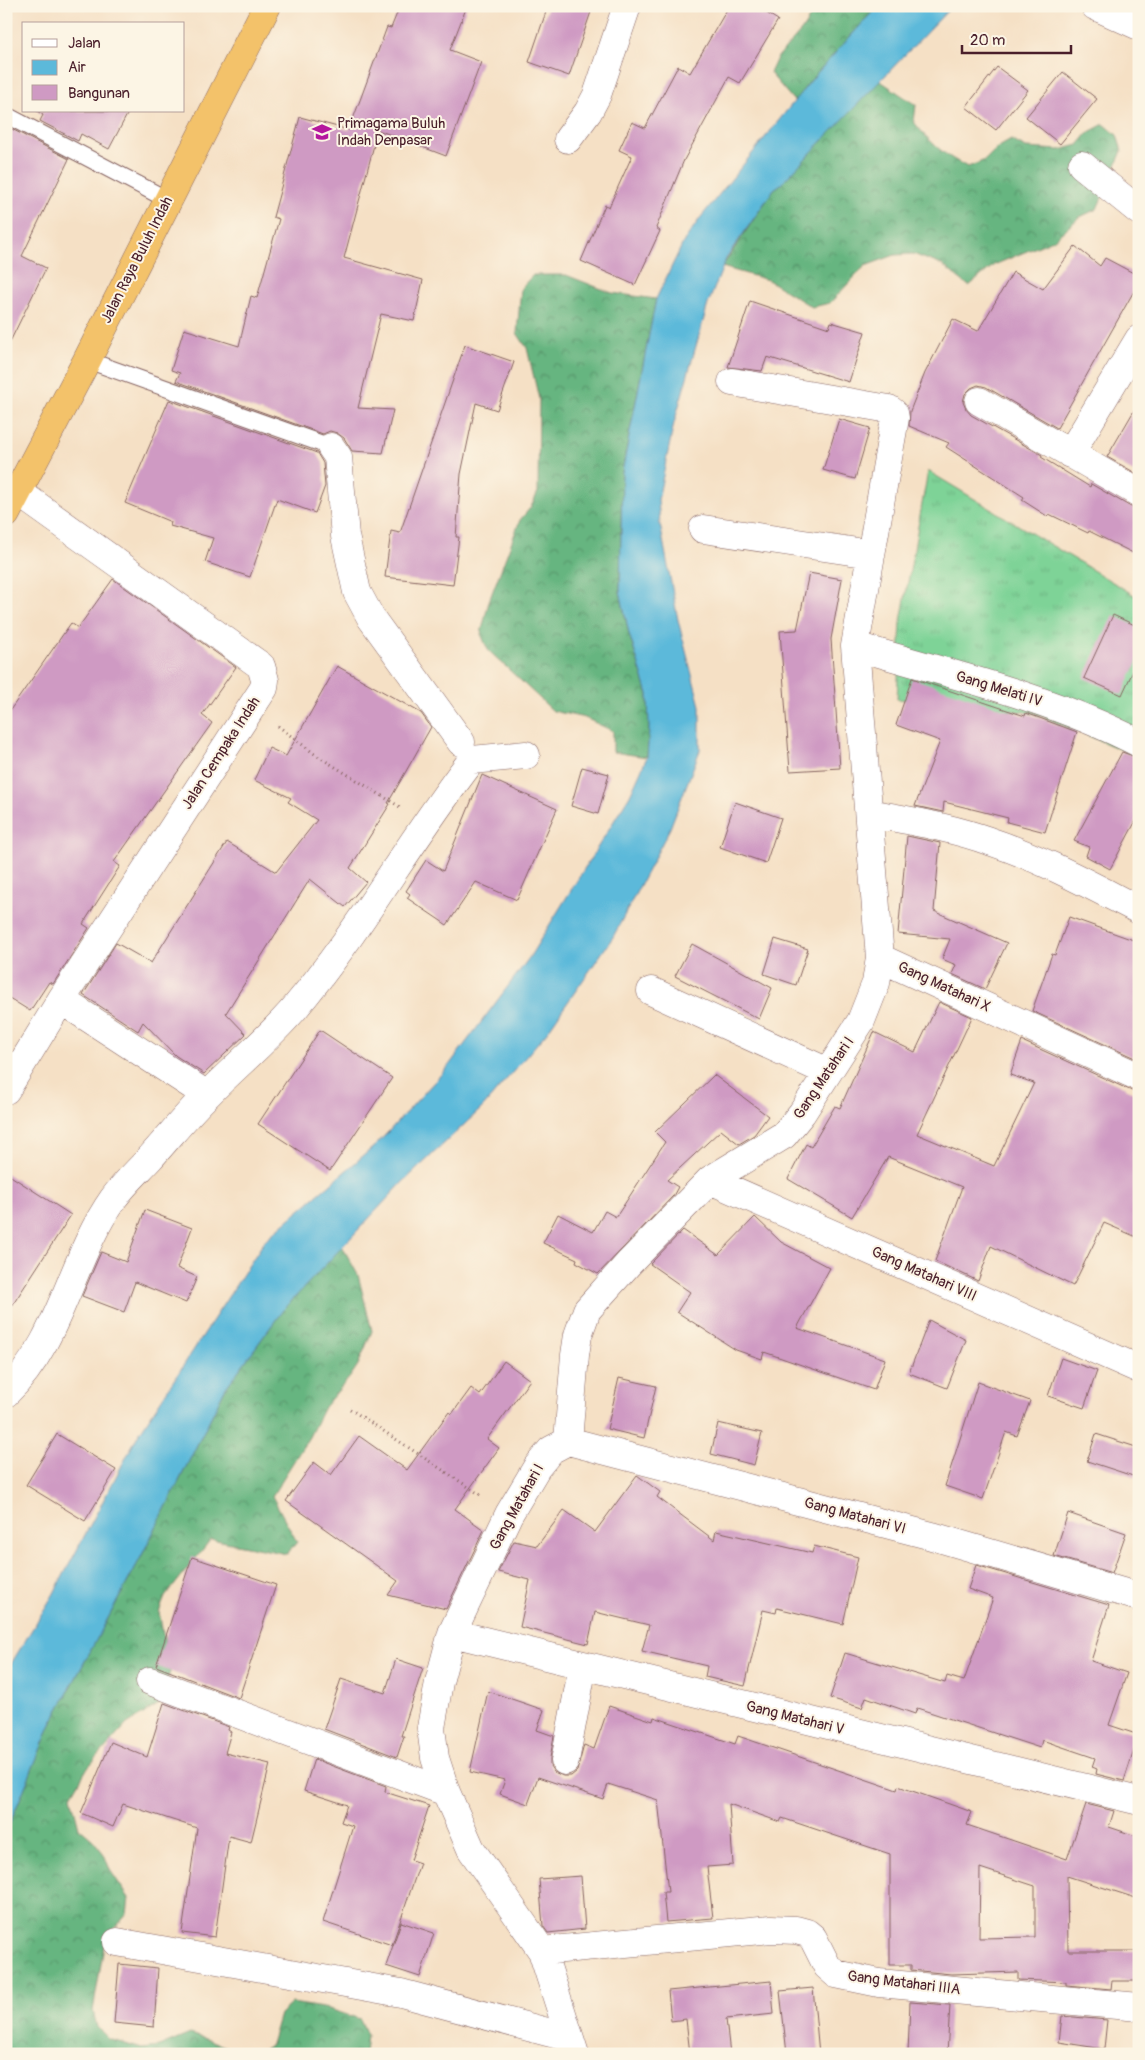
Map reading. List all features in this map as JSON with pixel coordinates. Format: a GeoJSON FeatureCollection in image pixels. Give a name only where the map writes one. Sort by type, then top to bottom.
{"type":"FeatureCollection","features":[{"type":"Feature","properties":{"kind":"highway","name":"Jalan Raya Buluh Indah"},"geometry":{"type":"LineString","coordinates":[[12,503],[267,6]]}},
{"type":"Feature","properties":{"kind":"street"},"geometry":{"type":"LineString","coordinates":[[568,139],[588,112],[597,95],[627,6]]}},
{"type":"Feature","properties":{"kind":"street"},"geometry":{"type":"LineString","coordinates":[[1095,6],[1139,26]]}},
{"type":"Feature","properties":{"kind":"street"},"geometry":{"type":"LineString","coordinates":[[1082,165],[1139,211]]}},
{"type":"Feature","properties":{"kind":"street"},"geometry":{"type":"LineString","coordinates":[[1070,454],[1139,339]]}},
{"type":"Feature","properties":{"kind":"street","name":"Gang Matahari X"},"geometry":{"type":"LineString","coordinates":[[732,382],[888,409],[894,412],[895,418],[855,646],[870,813],[880,958],[1139,1077]]}},
{"type":"Feature","properties":{"kind":"street"},"geometry":{"type":"LineString","coordinates":[[979,400],[1139,493]]}},
{"type":"Feature","properties":{"kind":"street"},"geometry":{"type":"LineString","coordinates":[[331,447],[338,457],[345,536],[357,592],[371,618],[461,742]]}},
{"type":"Feature","properties":{"kind":"street","name":"Jalan Cempaka Indah"},"geometry":{"type":"LineString","coordinates":[[6,1090],[61,1000],[264,688],[265,680],[261,666],[12,503]]}},
{"type":"Feature","properties":{"kind":"street"},"geometry":{"type":"LineString","coordinates":[[703,529],[871,554]]}},
{"type":"Feature","properties":{"kind":"street","name":"Gang Melati IV"},"geometry":{"type":"LineString","coordinates":[[855,646],[1062,708],[1139,742]]}},
{"type":"Feature","properties":{"kind":"street"},"geometry":{"type":"LineString","coordinates":[[6,1393],[18,1381],[43,1345],[86,1247],[114,1197],[207,1095],[293,1010],[356,928],[437,806],[472,760],[526,755]]}},
{"type":"Feature","properties":{"kind":"street"},"geometry":{"type":"LineString","coordinates":[[870,813],[942,827],[990,841],[1048,864],[1139,910]]}},
{"type":"Feature","properties":{"kind":"street","name":"Gang Matahari I"},"geometry":{"type":"LineString","coordinates":[[572,2046],[542,1951],[471,1849],[446,1792],[435,1758],[431,1728],[439,1682],[452,1634],[509,1514],[537,1467],[551,1450],[568,1441],[575,1355],[578,1335],[587,1310],[629,1263],[710,1180],[784,1135],[802,1113],[861,1022],[876,983],[880,958]]}},
{"type":"Feature","properties":{"kind":"street"},"geometry":{"type":"LineString","coordinates":[[651,991],[828,1072]]}},
{"type":"Feature","properties":{"kind":"street"},"geometry":{"type":"LineString","coordinates":[[61,1000],[207,1095]]}},
{"type":"Feature","properties":{"kind":"street","name":"Gang Matahari VIII"},"geometry":{"type":"LineString","coordinates":[[710,1180],[1139,1369]]}},
{"type":"Feature","properties":{"kind":"street","name":"Gang Matahari VI"},"geometry":{"type":"LineString","coordinates":[[568,1441],[932,1536],[1139,1597]]}},
{"type":"Feature","properties":{"kind":"street","name":"Gang Matahari V"},"geometry":{"type":"LineString","coordinates":[[452,1634],[1139,1801]]}},
{"type":"Feature","properties":{"kind":"street"},"geometry":{"type":"LineString","coordinates":[[565,1761],[583,1665]]}},
{"type":"Feature","properties":{"kind":"street"},"geometry":{"type":"LineString","coordinates":[[150,1681],[446,1792]]}},
{"type":"Feature","properties":{"kind":"street","name":"Gang Matahari IIIA"},"geometry":{"type":"LineString","coordinates":[[542,1951],[771,1929],[796,1930],[807,1933],[813,1938],[827,1966],[836,1974],[879,1983],[1139,2007]]}},
{"type":"Feature","properties":{"kind":"street"},"geometry":{"type":"LineString","coordinates":[[117,1942],[400,1993],[572,2046]]}},
{"type":"Feature","properties":{"kind":"lane"},"geometry":{"type":"LineString","coordinates":[[6,115],[168,200]]}},
{"type":"Feature","properties":{"kind":"lane"},"geometry":{"type":"LineString","coordinates":[[87,360],[331,447]]}},
{"type":"Feature","properties":{"kind":"path"},"geometry":{"type":"LineString","coordinates":[[264,688],[263,699],[266,710],[275,725],[316,755],[426,823]]}},
{"type":"Feature","properties":{"kind":"path"},"geometry":{"type":"LineString","coordinates":[[350,1409],[509,1514]]}},
{"type":"Feature","properties":{"kind":"green space"},"geometry":{"type":"Polygon","coordinates":[[[817,6],[878,6],[794,101],[770,73],[777,58],[802,30],[817,6]]]}},
{"type":"Feature","properties":{"kind":"green space"},"geometry":{"type":"Polygon","coordinates":[[[879,80],[916,105],[914,122],[931,142],[968,167],[985,160],[997,148],[1011,140],[1026,148],[1060,150],[1078,145],[1089,132],[1104,124],[1117,135],[1122,151],[1097,209],[1080,217],[1053,240],[994,265],[969,286],[942,265],[913,254],[895,255],[865,266],[830,303],[812,307],[768,280],[722,267],[774,189],[781,184],[879,80]]]}},
{"type":"Feature","properties":{"kind":"green space"},"geometry":{"type":"Polygon","coordinates":[[[533,275],[566,275],[612,293],[656,299],[622,472],[620,591],[629,634],[648,694],[649,731],[647,757],[613,752],[613,731],[585,718],[553,711],[488,650],[481,634],[489,601],[520,520],[531,507],[538,492],[539,399],[527,348],[517,333],[521,288],[533,275]]]}},
{"type":"Feature","properties":{"kind":"green space"},"geometry":{"type":"Polygon","coordinates":[[[928,471],[1139,598],[1139,757],[1034,713],[897,699],[901,621],[928,471]]]}},
{"type":"Feature","properties":{"kind":"green space"},"geometry":{"type":"Polygon","coordinates":[[[342,1246],[358,1275],[372,1331],[358,1365],[324,1407],[309,1437],[272,1496],[297,1542],[287,1554],[211,1539],[165,1597],[159,1612],[170,1672],[159,1704],[127,1724],[88,1767],[71,1796],[79,1828],[93,1840],[104,1854],[110,1870],[129,1898],[127,1914],[105,1940],[93,2011],[97,2027],[109,2039],[142,2049],[159,2047],[190,2034],[240,2053],[257,2053],[271,2044],[280,2014],[292,2003],[329,2009],[360,2019],[367,2035],[365,2054],[6,2054],[6,1833],[50,1726],[141,1557],[225,1389],[283,1310],[342,1246]]]}},
{"type":"Feature","properties":{"kind":"water"},"geometry":{"type":"Polygon","coordinates":[[[878,6],[952,6],[781,184],[774,189],[726,259],[708,304],[674,423],[658,500],[660,524],[678,620],[700,706],[700,750],[670,828],[613,937],[547,1032],[483,1107],[403,1182],[283,1310],[225,1389],[141,1557],[50,1726],[6,1833],[6,1672],[53,1595],[138,1435],[266,1239],[377,1144],[447,1068],[529,958],[630,795],[647,757],[649,730],[648,694],[629,634],[620,591],[622,472],[656,299],[684,241],[701,217],[817,73],[878,6]]]}},
{"type":"Feature","properties":{"kind":"building"},"geometry":{"type":"Polygon","coordinates":[[[400,6],[467,6],[450,50],[481,62],[446,156],[378,130],[344,258],[423,280],[414,321],[381,314],[358,408],[393,410],[383,453],[352,451],[344,438],[337,433],[330,431],[323,434],[176,381],[180,373],[171,370],[184,329],[239,346],[251,296],[257,298],[279,219],[273,217],[300,117],[349,130],[387,27],[391,28],[400,6]]]}},
{"type":"Feature","properties":{"kind":"building"},"geometry":{"type":"Polygon","coordinates":[[[548,6],[593,6],[569,76],[529,62],[548,6]]]}},
{"type":"Feature","properties":{"kind":"building"},"geometry":{"type":"Polygon","coordinates":[[[729,6],[755,6],[778,20],[740,83],[729,77],[684,160],[656,228],[660,231],[635,285],[581,261],[605,205],[609,207],[632,156],[619,150],[632,122],[645,128],[678,66],[690,73],[729,6]]]}},
{"type":"Feature","properties":{"kind":"building"},"geometry":{"type":"Polygon","coordinates":[[[997,67],[1028,90],[996,130],[966,107],[997,67]]]}},
{"type":"Feature","properties":{"kind":"building"},"geometry":{"type":"Polygon","coordinates":[[[1063,72],[1097,99],[1060,144],[1026,117],[1063,72]]]}},
{"type":"Feature","properties":{"kind":"building"},"geometry":{"type":"Polygon","coordinates":[[[38,112],[128,112],[109,149],[81,134],[78,141],[40,121],[43,115],[38,112]]]}},
{"type":"Feature","properties":{"kind":"building"},"geometry":{"type":"Polygon","coordinates":[[[6,126],[69,159],[22,256],[46,268],[6,350],[6,126]]]}},
{"type":"Feature","properties":{"kind":"building"},"geometry":{"type":"Polygon","coordinates":[[[1075,246],[1100,266],[1105,258],[1139,276],[1139,282],[1057,428],[986,387],[978,385],[971,388],[965,394],[963,402],[971,415],[1042,455],[1041,457],[1090,487],[1091,484],[1131,507],[1139,509],[1139,556],[1089,531],[1088,533],[1049,514],[1047,516],[1022,500],[1024,497],[946,447],[949,443],[909,426],[910,411],[925,373],[953,319],[978,331],[1013,272],[1043,289],[1075,246]]]}},
{"type":"Feature","properties":{"kind":"building"},"geometry":{"type":"Polygon","coordinates":[[[750,301],[829,328],[831,322],[865,332],[849,382],[767,357],[762,371],[728,367],[750,301]]]}},
{"type":"Feature","properties":{"kind":"building"},"geometry":{"type":"Polygon","coordinates":[[[465,345],[514,362],[497,410],[476,403],[461,474],[456,537],[459,537],[453,585],[385,577],[391,531],[400,533],[465,345]]]}},
{"type":"Feature","properties":{"kind":"building"},"geometry":{"type":"Polygon","coordinates":[[[169,400],[317,453],[323,463],[325,486],[315,513],[277,499],[250,577],[205,562],[213,538],[170,526],[171,522],[125,503],[169,400]]]}},
{"type":"Feature","properties":{"kind":"building"},"geometry":{"type":"Polygon","coordinates":[[[1139,402],[1139,475],[1107,457],[1139,402]]]}},
{"type":"Feature","properties":{"kind":"building"},"geometry":{"type":"Polygon","coordinates":[[[839,419],[870,428],[855,479],[823,470],[839,419]]]}},
{"type":"Feature","properties":{"kind":"building"},"geometry":{"type":"Polygon","coordinates":[[[809,573],[842,579],[831,639],[840,768],[790,771],[780,631],[797,630],[809,573]]]}},
{"type":"Feature","properties":{"kind":"building"},"geometry":{"type":"Polygon","coordinates":[[[113,579],[236,667],[202,715],[212,723],[114,862],[120,866],[83,924],[89,928],[53,984],[49,982],[30,1011],[6,996],[6,716],[71,623],[78,628],[113,579]]]}},
{"type":"Feature","properties":{"kind":"building"},"geometry":{"type":"Polygon","coordinates":[[[1113,615],[1139,627],[1139,658],[1122,695],[1084,678],[1113,615]]]}},
{"type":"Feature","properties":{"kind":"building"},"geometry":{"type":"Polygon","coordinates":[[[337,666],[421,713],[431,727],[388,803],[390,804],[350,868],[366,882],[345,907],[310,879],[226,1013],[246,1034],[204,1074],[176,1056],[143,1022],[138,1031],[83,995],[116,943],[151,963],[227,842],[276,872],[317,820],[288,802],[291,798],[254,780],[269,748],[286,756],[337,666]]]}},
{"type":"Feature","properties":{"kind":"building"},"geometry":{"type":"Polygon","coordinates":[[[912,678],[1025,716],[1026,713],[1077,732],[1045,832],[1007,822],[1008,818],[944,802],[943,812],[915,806],[940,741],[896,725],[912,678]]]}},
{"type":"Feature","properties":{"kind":"building"},"geometry":{"type":"Polygon","coordinates":[[[1122,752],[1139,758],[1139,815],[1110,869],[1086,856],[1089,847],[1074,841],[1122,752]]]}},
{"type":"Feature","properties":{"kind":"building"},"geometry":{"type":"Polygon","coordinates":[[[582,767],[609,774],[598,814],[571,806],[582,767]]]}},
{"type":"Feature","properties":{"kind":"building"},"geometry":{"type":"Polygon","coordinates":[[[482,775],[557,809],[517,900],[476,882],[447,925],[407,898],[410,894],[406,891],[426,860],[443,871],[482,775]]]}},
{"type":"Feature","properties":{"kind":"building"},"geometry":{"type":"Polygon","coordinates":[[[735,802],[781,818],[766,863],[720,847],[735,802]]]}},
{"type":"Feature","properties":{"kind":"building"},"geometry":{"type":"Polygon","coordinates":[[[907,836],[940,843],[934,911],[1007,943],[985,989],[952,974],[956,965],[942,959],[950,939],[898,934],[907,836]]]}},
{"type":"Feature","properties":{"kind":"building"},"geometry":{"type":"Polygon","coordinates":[[[1069,917],[1139,942],[1139,1060],[1032,1011],[1052,954],[1055,955],[1069,917]]]}},
{"type":"Feature","properties":{"kind":"building"},"geometry":{"type":"Polygon","coordinates":[[[775,939],[808,949],[796,985],[764,974],[775,939]]]}},
{"type":"Feature","properties":{"kind":"building"},"geometry":{"type":"Polygon","coordinates":[[[692,944],[772,988],[759,1019],[675,976],[692,944]]]}},
{"type":"Feature","properties":{"kind":"building"},"geometry":{"type":"Polygon","coordinates":[[[939,1002],[972,1017],[917,1134],[994,1166],[1034,1083],[1010,1075],[1022,1041],[1132,1091],[1139,1092],[1139,1238],[1104,1223],[1073,1286],[991,1246],[978,1281],[935,1261],[962,1187],[888,1157],[852,1217],[788,1179],[806,1144],[811,1147],[835,1106],[840,1108],[874,1032],[915,1052],[939,1002]]]}},
{"type":"Feature","properties":{"kind":"building"},"geometry":{"type":"Polygon","coordinates":[[[320,1030],[392,1078],[330,1171],[258,1124],[320,1030]]]}},
{"type":"Feature","properties":{"kind":"building"},"geometry":{"type":"Polygon","coordinates":[[[714,1075],[768,1116],[754,1135],[739,1144],[721,1130],[667,1180],[678,1187],[673,1196],[598,1274],[576,1262],[577,1259],[543,1243],[558,1214],[593,1232],[605,1211],[616,1217],[665,1142],[655,1132],[714,1075]]]}},
{"type":"Feature","properties":{"kind":"building"},"geometry":{"type":"Polygon","coordinates":[[[6,1173],[71,1215],[6,1315],[6,1173]]]}},
{"type":"Feature","properties":{"kind":"building"},"geometry":{"type":"Polygon","coordinates":[[[145,1210],[192,1228],[177,1268],[197,1277],[186,1303],[135,1282],[124,1312],[82,1296],[101,1252],[126,1262],[145,1210]]]}},
{"type":"Feature","properties":{"kind":"building"},"geometry":{"type":"Polygon","coordinates":[[[755,1217],[781,1242],[830,1268],[797,1328],[885,1359],[874,1390],[764,1352],[762,1359],[736,1350],[677,1312],[690,1292],[650,1264],[683,1230],[718,1255],[755,1217]]]}},
{"type":"Feature","properties":{"kind":"building"},"geometry":{"type":"Polygon","coordinates":[[[929,1320],[966,1340],[947,1388],[909,1373],[929,1320]]]}},
{"type":"Feature","properties":{"kind":"building"},"geometry":{"type":"Polygon","coordinates":[[[1061,1358],[1097,1371],[1084,1408],[1048,1396],[1061,1358]]]}},
{"type":"Feature","properties":{"kind":"building"},"geometry":{"type":"Polygon","coordinates":[[[504,1361],[530,1380],[487,1439],[499,1448],[455,1509],[484,1530],[446,1609],[388,1595],[398,1581],[286,1501],[314,1462],[331,1475],[359,1436],[407,1470],[449,1412],[452,1414],[471,1388],[480,1395],[504,1361]]]}},
{"type":"Feature","properties":{"kind":"building"},"geometry":{"type":"Polygon","coordinates":[[[619,1378],[656,1386],[644,1438],[607,1429],[619,1378]]]}},
{"type":"Feature","properties":{"kind":"building"},"geometry":{"type":"Polygon","coordinates":[[[978,1382],[1030,1401],[1017,1436],[1006,1432],[983,1499],[945,1486],[978,1382]]]}},
{"type":"Feature","properties":{"kind":"building"},"geometry":{"type":"Polygon","coordinates":[[[718,1423],[762,1433],[754,1465],[711,1454],[718,1423]]]}},
{"type":"Feature","properties":{"kind":"building"},"geometry":{"type":"Polygon","coordinates":[[[57,1434],[116,1470],[85,1521],[26,1485],[57,1434]]]}},
{"type":"Feature","properties":{"kind":"building"},"geometry":{"type":"Polygon","coordinates":[[[1096,1434],[1139,1448],[1139,1478],[1087,1461],[1096,1434]]]}},
{"type":"Feature","properties":{"kind":"building"},"geometry":{"type":"Polygon","coordinates":[[[637,1475],[660,1492],[657,1497],[714,1540],[716,1531],[812,1553],[814,1546],[858,1557],[843,1624],[777,1608],[776,1613],[763,1610],[745,1686],[705,1677],[707,1666],[642,1651],[649,1625],[595,1612],[588,1644],[520,1627],[530,1580],[498,1572],[514,1541],[537,1546],[564,1510],[595,1532],[637,1475]]]}},
{"type":"Feature","properties":{"kind":"building"},"geometry":{"type":"Polygon","coordinates":[[[1068,1513],[1126,1533],[1112,1573],[1054,1556],[1068,1513]]]}},
{"type":"Feature","properties":{"kind":"building"},"geometry":{"type":"Polygon","coordinates":[[[192,1557],[276,1585],[239,1698],[156,1666],[192,1557]]]}},
{"type":"Feature","properties":{"kind":"building"},"geometry":{"type":"Polygon","coordinates":[[[976,1565],[1109,1605],[1091,1661],[1127,1673],[1109,1725],[1139,1735],[1124,1781],[1096,1774],[1097,1769],[1092,1767],[1095,1758],[1042,1740],[1040,1748],[917,1708],[915,1714],[866,1697],[862,1708],[830,1698],[845,1653],[945,1683],[947,1676],[964,1681],[993,1598],[968,1589],[976,1565]]]}},
{"type":"Feature","properties":{"kind":"building"},"geometry":{"type":"Polygon","coordinates":[[[396,1659],[423,1668],[401,1736],[404,1736],[397,1757],[324,1729],[341,1679],[385,1693],[396,1659]]]}},
{"type":"Feature","properties":{"kind":"building"},"geometry":{"type":"Polygon","coordinates":[[[488,1691],[544,1710],[537,1730],[554,1736],[550,1766],[554,1772],[563,1776],[571,1776],[577,1771],[584,1745],[594,1749],[609,1706],[653,1721],[654,1717],[735,1744],[738,1736],[897,1790],[898,1786],[972,1812],[967,1825],[1067,1859],[1086,1804],[1114,1811],[1109,1827],[1139,1837],[1139,1899],[1067,1876],[1068,1951],[1139,1951],[1139,1981],[1112,1981],[1111,1989],[1066,1985],[1066,1982],[1018,1980],[1018,1972],[951,1974],[911,1970],[911,1965],[890,1965],[890,1854],[782,1818],[780,1822],[729,1804],[733,1865],[707,1867],[713,1918],[666,1922],[663,1892],[668,1892],[658,1800],[608,1784],[603,1799],[538,1777],[528,1804],[500,1794],[505,1780],[470,1772],[488,1691]],[[980,1868],[979,1938],[1035,1937],[1035,1886],[980,1868]]]}},
{"type":"Feature","properties":{"kind":"building"},"geometry":{"type":"Polygon","coordinates":[[[164,1703],[229,1727],[228,1730],[231,1732],[225,1753],[270,1764],[251,1842],[229,1836],[215,1937],[182,1933],[197,1828],[123,1804],[113,1827],[81,1813],[111,1742],[147,1757],[164,1703]]]}},
{"type":"Feature","properties":{"kind":"building"},"geometry":{"type":"Polygon","coordinates":[[[314,1759],[386,1786],[385,1792],[429,1806],[411,1860],[420,1863],[392,1945],[323,1922],[353,1826],[341,1822],[347,1805],[304,1791],[314,1759]]]}},
{"type":"Feature","properties":{"kind":"building"},"geometry":{"type":"Polygon","coordinates":[[[581,1876],[585,1929],[548,1933],[543,1926],[539,1879],[581,1876]]]}},
{"type":"Feature","properties":{"kind":"building"},"geometry":{"type":"Polygon","coordinates":[[[401,1922],[434,1933],[420,1977],[386,1966],[401,1922]]]}},
{"type":"Feature","properties":{"kind":"building"},"geometry":{"type":"Polygon","coordinates":[[[119,1964],[158,1968],[154,2027],[114,2023],[119,1964]]]}},
{"type":"Feature","properties":{"kind":"building"},"geometry":{"type":"Polygon","coordinates":[[[771,1981],[774,2014],[726,2019],[730,2054],[690,2054],[686,2019],[671,2021],[668,1991],[771,1981]]]}},
{"type":"Feature","properties":{"kind":"building"},"geometry":{"type":"Polygon","coordinates":[[[813,1988],[819,2054],[787,2054],[780,1991],[813,1988]]]}},
{"type":"Feature","properties":{"kind":"building"},"geometry":{"type":"Polygon","coordinates":[[[910,2002],[950,2005],[947,2054],[908,2054],[910,2002]]]}},
{"type":"Feature","properties":{"kind":"building"},"geometry":{"type":"Polygon","coordinates":[[[1062,2016],[1107,2020],[1104,2049],[1059,2042],[1062,2016]]]}},
{"type":"Feature","properties":{"kind":"place","name":"Primagama Buluh Indah Denpasar"},"geometry":{"type":"Point","coordinates":[322,132]}}]}
